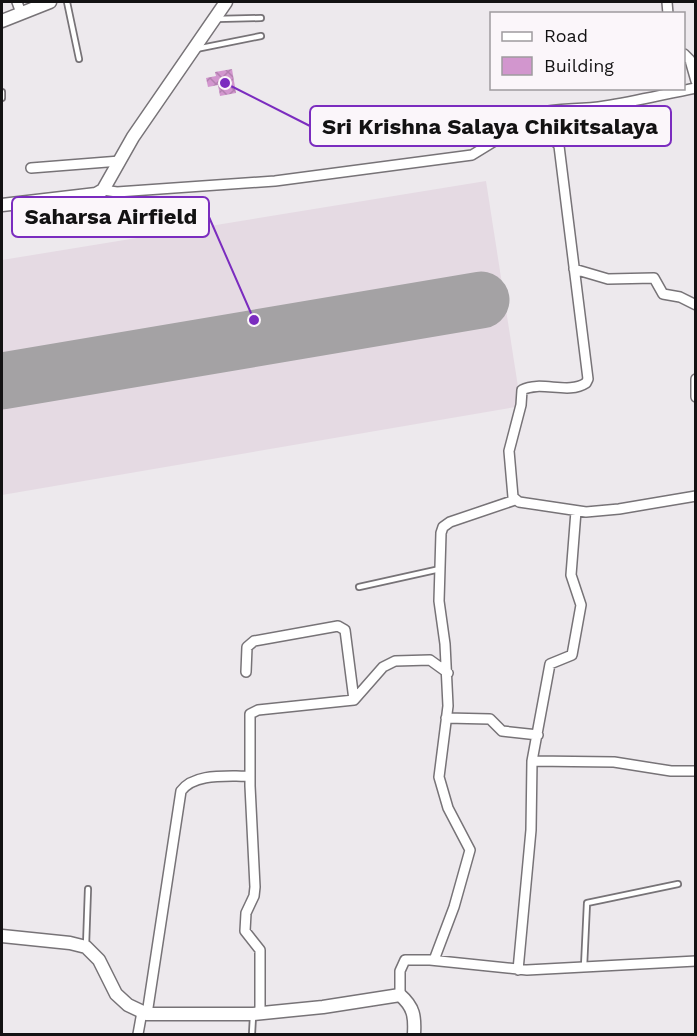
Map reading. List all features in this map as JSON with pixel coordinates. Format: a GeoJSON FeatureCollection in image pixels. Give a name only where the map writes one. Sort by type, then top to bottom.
{"type":"FeatureCollection","features":[{"type":"Feature","properties":{"kind":"street"},"geometry":{"type":"LineString","coordinates":[[2,21],[19,7],[50,2]]}},
{"type":"Feature","properties":{"kind":"street"},"geometry":{"type":"LineString","coordinates":[[2,205],[96,194],[103,190],[192,50],[226,2]]}},
{"type":"Feature","properties":{"kind":"street"},"geometry":{"type":"LineString","coordinates":[[685,55],[690,60],[696,81]]}},
{"type":"Feature","properties":{"kind":"street"},"geometry":{"type":"LineString","coordinates":[[103,190],[117,192],[275,181],[472,155],[541,110],[605,106],[696,88]]}},
{"type":"Feature","properties":{"kind":"street"},"geometry":{"type":"LineString","coordinates":[[503,136],[546,136],[558,142],[588,381],[578,387],[530,387],[522,390],[520,409],[509,451],[510,478],[515,500]]}},
{"type":"Feature","properties":{"kind":"street"},"geometry":{"type":"LineString","coordinates":[[31,168],[120,161]]}},
{"type":"Feature","properties":{"kind":"street"},"geometry":{"type":"LineString","coordinates":[[574,269],[608,279],[654,279],[663,294],[680,297],[696,305]]}},
{"type":"Feature","properties":{"kind":"street"},"geometry":{"type":"LineString","coordinates":[[696,379],[696,397]]}},
{"type":"Feature","properties":{"kind":"street"},"geometry":{"type":"LineString","coordinates":[[434,960],[454,907],[470,850],[448,808],[439,777],[446,718],[448,673],[439,602],[443,527],[450,522],[515,500],[576,511],[619,509],[696,496]]}},
{"type":"Feature","properties":{"kind":"street"},"geometry":{"type":"LineString","coordinates":[[518,970],[531,830],[532,761],[550,664],[569,658],[574,650],[581,604],[571,575],[576,511]]}},
{"type":"Feature","properties":{"kind":"street"},"geometry":{"type":"LineString","coordinates":[[246,672],[247,647],[255,641],[338,626],[345,630],[354,700]]}},
{"type":"Feature","properties":{"kind":"street"},"geometry":{"type":"LineString","coordinates":[[256,1013],[260,950],[245,931],[246,912],[254,896],[255,887],[249,721],[252,711],[354,700],[383,667],[394,661],[430,660],[448,673]]}},
{"type":"Feature","properties":{"kind":"street"},"geometry":{"type":"LineString","coordinates":[[446,718],[490,719],[502,731],[538,735]]}},
{"type":"Feature","properties":{"kind":"street"},"geometry":{"type":"LineString","coordinates":[[532,761],[614,762],[671,771],[696,771]]}},
{"type":"Feature","properties":{"kind":"street"},"geometry":{"type":"LineString","coordinates":[[138,1035],[145,1013],[181,791],[193,782],[204,779],[250,777]]}},
{"type":"Feature","properties":{"kind":"street"},"geometry":{"type":"LineString","coordinates":[[2,936],[70,943],[86,947],[99,960],[116,994],[128,1005],[145,1013],[256,1013],[323,1007],[400,995],[410,1003],[415,1017],[414,1035]]}},
{"type":"Feature","properties":{"kind":"street"},"geometry":{"type":"LineString","coordinates":[[400,995],[400,971],[405,960],[434,960],[518,970],[696,961]]}},
{"type":"Feature","properties":{"kind":"lane"},"geometry":{"type":"LineString","coordinates":[[67,2],[79,59]]}},
{"type":"Feature","properties":{"kind":"lane"},"geometry":{"type":"LineString","coordinates":[[214,19],[261,18]]}},
{"type":"Feature","properties":{"kind":"lane"},"geometry":{"type":"LineString","coordinates":[[192,50],[261,36]]}},
{"type":"Feature","properties":{"kind":"lane"},"geometry":{"type":"LineString","coordinates":[[359,587],[440,569]]}},
{"type":"Feature","properties":{"kind":"lane"},"geometry":{"type":"LineString","coordinates":[[584,967],[587,903],[678,884]]}},
{"type":"Feature","properties":{"kind":"lane"},"geometry":{"type":"LineString","coordinates":[[86,947],[88,889]]}},
{"type":"Feature","properties":{"kind":"lane"},"geometry":{"type":"LineString","coordinates":[[252,1035],[256,1013]]}},
{"type":"Feature","properties":{"kind":"shaded area"},"geometry":{"type":"Polygon","coordinates":[[[486,181],[521,406],[2,495],[2,260],[486,181]]]}},
{"type":"Feature","properties":{"kind":"building"},"geometry":{"type":"Polygon","coordinates":[[[232,69],[236,93],[220,96],[218,85],[208,87],[206,78],[216,76],[215,72],[232,69]]]}},
{"type":"Feature","properties":{"kind":"runway"},"geometry":{"type":"LineString","coordinates":[[2,381],[481,300]]}},
{"type":"Feature","properties":{"kind":"place","name":"Sri Krishna Salaya Chikitsalaya"},"geometry":{"type":"Point","coordinates":[225,83]}},
{"type":"Feature","properties":{"kind":"place","name":"Saharsa Airfield"},"geometry":{"type":"Point","coordinates":[254,320]}}]}
